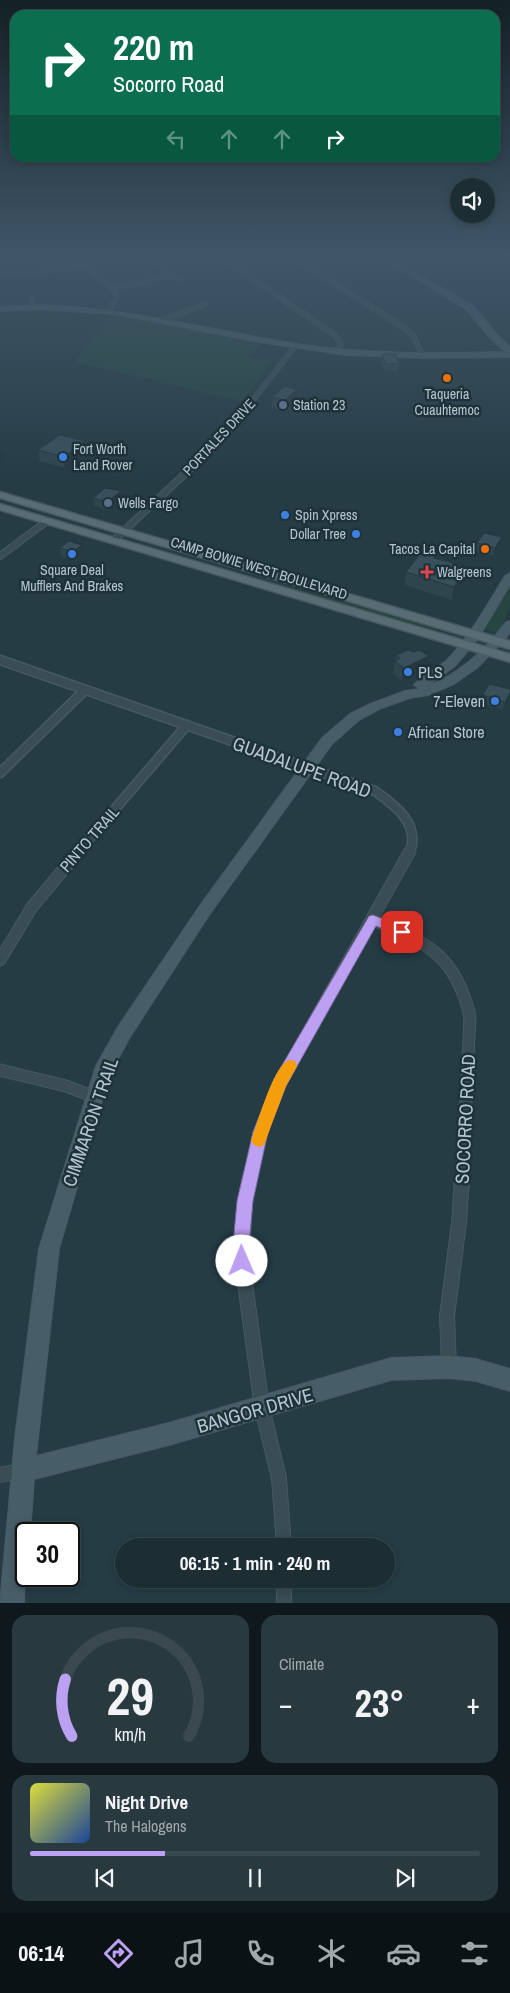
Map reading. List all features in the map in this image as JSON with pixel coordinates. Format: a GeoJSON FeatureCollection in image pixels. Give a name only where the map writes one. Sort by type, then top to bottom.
{"type":"FeatureCollection","features":[{"type":"Feature","properties":{"kind":"main road","name":"CAMP BOWIE WEST BOULEVARD"},"geometry":{"type":"LineString","coordinates":[[0,495],[247,568],[471,640],[489,652],[510,658]]}},
{"type":"Feature","properties":{"kind":"main road","name":"CAMP BOWIE WEST BOULEVARD"},"geometry":{"type":"LineString","coordinates":[[0,507],[238,578],[471,640],[504,643]]}},
{"type":"Feature","properties":{"kind":"main road"},"geometry":{"type":"LineString","coordinates":[[238,578],[247,568]]}},
{"type":"Feature","properties":{"kind":"street"},"geometry":{"type":"LineString","coordinates":[[233,333],[295,346],[336,351],[424,356],[509,351]]}},
{"type":"Feature","properties":{"kind":"street"},"geometry":{"type":"LineString","coordinates":[[332,333],[341,344],[336,351]]}},
{"type":"Feature","properties":{"kind":"street"},"geometry":{"type":"LineString","coordinates":[[409,333],[424,356]]}},
{"type":"Feature","properties":{"kind":"street"},"geometry":{"type":"LineString","coordinates":[[491,333],[509,351]]}},
{"type":"Feature","properties":{"kind":"street","name":"PORTALES DRIVE"},"geometry":{"type":"LineString","coordinates":[[114,540],[217,444],[295,346]]}},
{"type":"Feature","properties":{"kind":"street"},"geometry":{"type":"LineString","coordinates":[[0,556],[47,521]]}},
{"type":"Feature","properties":{"kind":"street","name":"CIMMARON TRAIL"},"geometry":{"type":"LineString","coordinates":[[411,694],[418,686],[432,679],[451,665],[471,640],[509,579]]}},
{"type":"Feature","properties":{"kind":"street","name":"CIMMARON TRAIL"},"geometry":{"type":"LineString","coordinates":[[12,1603],[24,1470],[49,1249],[105,1066],[124,1032],[204,911],[327,741],[347,721],[379,704],[423,692],[449,681],[504,643],[510,624]]}},
{"type":"Feature","properties":{"kind":"street","name":"GUADALUPE ROAD"},"geometry":{"type":"LineString","coordinates":[[0,660],[375,791],[403,813],[413,835],[412,845],[404,865],[279,1084],[261,1132],[245,1201],[242,1261],[262,1408],[279,1478],[284,1538]]}},
{"type":"Feature","properties":{"kind":"street"},"geometry":{"type":"LineString","coordinates":[[0,773],[85,690]]}},
{"type":"Feature","properties":{"kind":"street","name":"PINTO TRAIL"},"geometry":{"type":"LineString","coordinates":[[0,960],[32,907],[187,725]]}},
{"type":"Feature","properties":{"kind":"street","name":"SOCORRO ROAD"},"geometry":{"type":"LineString","coordinates":[[373,920],[416,938],[439,954],[458,979],[465,995],[470,1016],[468,1107],[448,1316],[449,1367]]}},
{"type":"Feature","properties":{"kind":"street"},"geometry":{"type":"LineString","coordinates":[[0,1070],[66,1086],[94,1097]]}},
{"type":"Feature","properties":{"kind":"street","name":"BANGOR DRIVE"},"geometry":{"type":"LineString","coordinates":[[0,1475],[159,1437],[391,1369],[449,1367],[476,1370],[510,1380]]}},
{"type":"Feature","properties":{"kind":"street"},"geometry":{"type":"LineString","coordinates":[[284,1588],[284,1603]]}},
{"type":"Feature","properties":{"kind":"green space"},"geometry":{"type":"Polygon","coordinates":[[[96,333],[211,333],[262,343],[248,358],[272,361],[242,401],[74,363],[96,333]]]}},
{"type":"Feature","properties":{"kind":"green space"},"geometry":{"type":"Polygon","coordinates":[[[252,578],[458,634],[369,612],[252,578]]]}},
{"type":"Feature","properties":{"kind":"green space"},"geometry":{"type":"Polygon","coordinates":[[[510,589],[510,606],[500,630],[496,632],[485,629],[510,589]]]}},
{"type":"Feature","properties":{"kind":"building"},"geometry":{"type":"Polygon","coordinates":[[[382,354],[396,354],[399,364],[385,364],[382,354]]]}},
{"type":"Feature","properties":{"kind":"building"},"geometry":{"type":"Polygon","coordinates":[[[285,386],[297,390],[285,400],[272,397],[285,386]]]}},
{"type":"Feature","properties":{"kind":"building"},"geometry":{"type":"Polygon","coordinates":[[[60,435],[85,441],[64,457],[38,450],[60,435]]]}},
{"type":"Feature","properties":{"kind":"building"},"geometry":{"type":"Polygon","coordinates":[[[105,488],[121,491],[107,502],[93,498],[105,488]]]}},
{"type":"Feature","properties":{"kind":"building"},"geometry":{"type":"Polygon","coordinates":[[[484,533],[502,537],[495,548],[477,543],[484,533]]]}},
{"type":"Feature","properties":{"kind":"building"},"geometry":{"type":"Polygon","coordinates":[[[69,541],[82,545],[73,552],[60,548],[69,541]]]}},
{"type":"Feature","properties":{"kind":"building"},"geometry":{"type":"Polygon","coordinates":[[[427,553],[436,555],[434,558],[467,567],[454,587],[406,572],[420,554],[425,555],[427,553]]]}},
{"type":"Feature","properties":{"kind":"building"},"geometry":{"type":"Polygon","coordinates":[[[408,650],[414,652],[419,650],[429,656],[404,668],[395,661],[400,658],[396,655],[408,650]]]}},
{"type":"Feature","properties":{"kind":"building"},"geometry":{"type":"Polygon","coordinates":[[[489,684],[510,689],[505,702],[483,695],[489,684]]]}},
{"type":"Feature","properties":{"kind":"slow traffic"},"geometry":{"type":"LineString","coordinates":[[259,1140],[279,1084],[289,1066]]}},
{"type":"Feature","properties":{"kind":"place","name":"Taqueria Cuauhtemoc"},"geometry":{"type":"Point","coordinates":[447,378]}},
{"type":"Feature","properties":{"kind":"place","name":"Station 23"},"geometry":{"type":"Point","coordinates":[283,405]}},
{"type":"Feature","properties":{"kind":"place","name":"Fort Worth Land Rover"},"geometry":{"type":"Point","coordinates":[63,457]}},
{"type":"Feature","properties":{"kind":"place","name":"Wells Fargo"},"geometry":{"type":"Point","coordinates":[108,503]}},
{"type":"Feature","properties":{"kind":"place","name":"Spin Xpress"},"geometry":{"type":"Point","coordinates":[285,515]}},
{"type":"Feature","properties":{"kind":"place","name":"Dollar Tree"},"geometry":{"type":"Point","coordinates":[356,534]}},
{"type":"Feature","properties":{"kind":"place","name":"Tacos La Capital"},"geometry":{"type":"Point","coordinates":[485,549]}},
{"type":"Feature","properties":{"kind":"place","name":"Square Deal Mufflers And Brakes"},"geometry":{"type":"Point","coordinates":[72,554]}},
{"type":"Feature","properties":{"kind":"place","name":"Walgreens"},"geometry":{"type":"Point","coordinates":[427,572]}},
{"type":"Feature","properties":{"kind":"place","name":"PLS"},"geometry":{"type":"Point","coordinates":[408,672]}},
{"type":"Feature","properties":{"kind":"place","name":"7-Eleven"},"geometry":{"type":"Point","coordinates":[495,701]}},
{"type":"Feature","properties":{"kind":"place","name":"African Store"},"geometry":{"type":"Point","coordinates":[398,732]}},
{"type":"Feature","properties":{"kind":"route"},"geometry":{"type":"LineString","coordinates":[[242,1261],[245,1201],[261,1132],[279,1084],[373,920],[402,932]]}}]}
